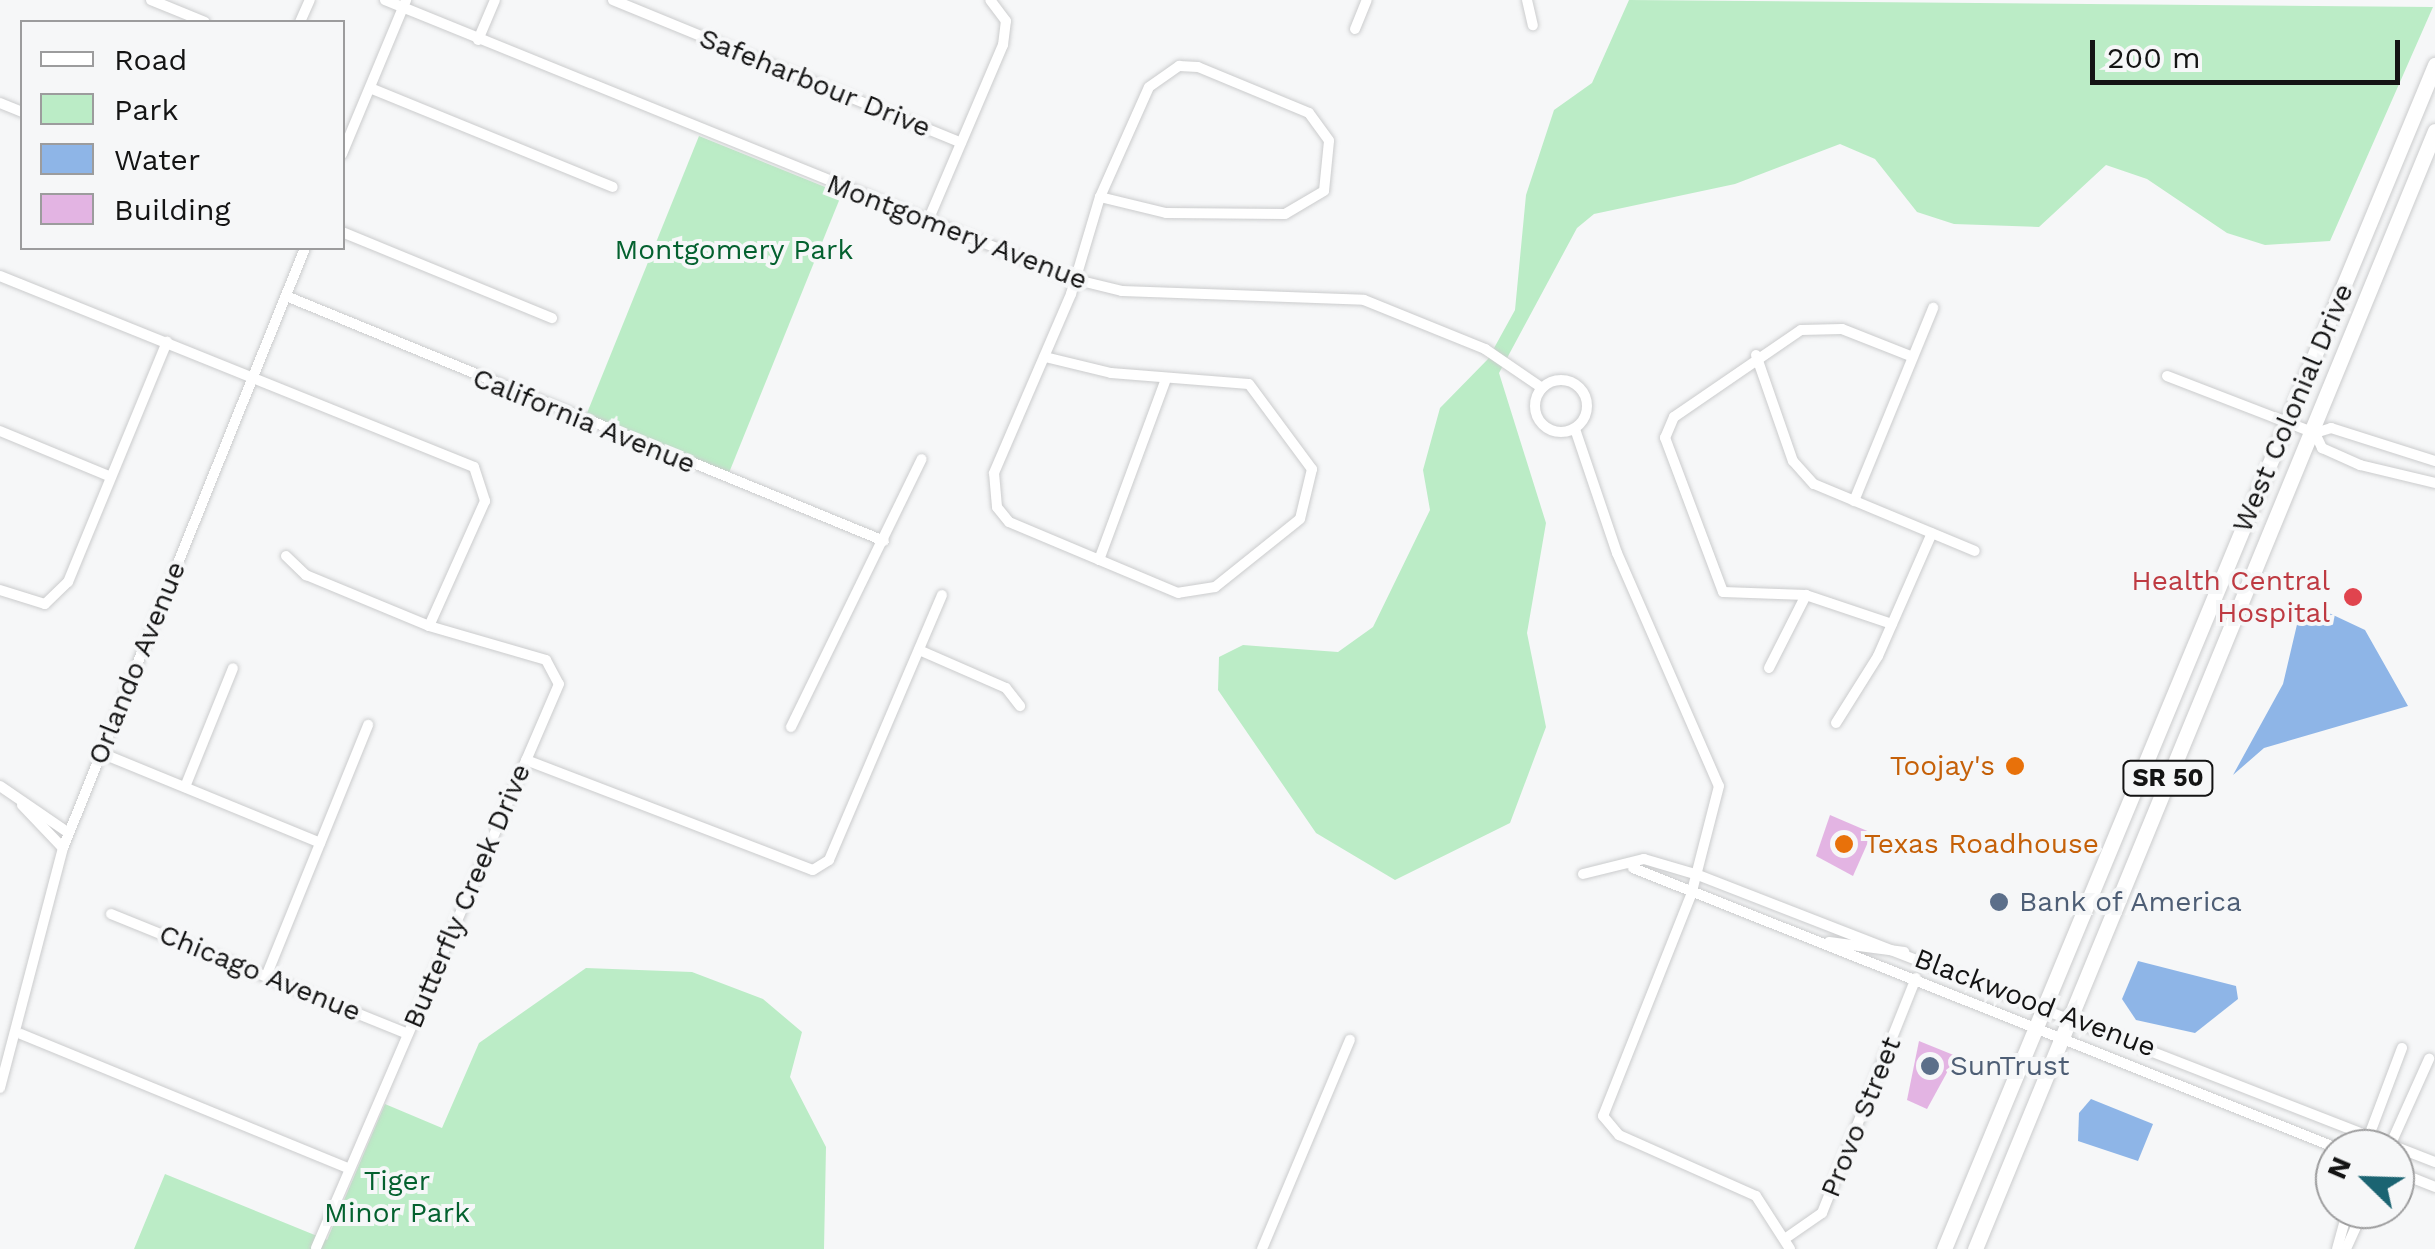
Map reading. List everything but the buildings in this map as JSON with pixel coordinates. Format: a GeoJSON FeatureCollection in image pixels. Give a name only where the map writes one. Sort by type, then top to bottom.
{"type":"FeatureCollection","features":[{"type":"Feature","properties":{"kind":"highway","name":"West Colonial Drive"},"geometry":{"type":"LineString","coordinates":[[1944,1249],[2435,65]]}},
{"type":"Feature","properties":{"kind":"highway","name":"West Colonial Drive"},"geometry":{"type":"LineString","coordinates":[[1975,1249],[2435,132]]}},
{"type":"Feature","properties":{"kind":"street"},"geometry":{"type":"LineString","coordinates":[[151,0],[200,20]]}},
{"type":"Feature","properties":{"kind":"street","name":"Montgomery Avenue"},"geometry":{"type":"LineString","coordinates":[[385,0],[404,4],[478,40],[1073,280],[1122,291],[1364,300],[1485,349],[1542,388]]}},
{"type":"Feature","properties":{"kind":"street"},"geometry":{"type":"LineString","coordinates":[[478,40],[495,0]]}},
{"type":"Feature","properties":{"kind":"street","name":"Safeharbour Drive"},"geometry":{"type":"LineString","coordinates":[[613,0],[961,142]]}},
{"type":"Feature","properties":{"kind":"street"},"geometry":{"type":"LineString","coordinates":[[926,223],[1003,46],[1006,22],[990,0]]}},
{"type":"Feature","properties":{"kind":"street"},"geometry":{"type":"LineString","coordinates":[[1355,29],[1366,0]]}},
{"type":"Feature","properties":{"kind":"street"},"geometry":{"type":"LineString","coordinates":[[1526,0],[1532,25]]}},
{"type":"Feature","properties":{"kind":"street"},"geometry":{"type":"LineString","coordinates":[[345,147],[404,4]]}},
{"type":"Feature","properties":{"kind":"street"},"geometry":{"type":"LineString","coordinates":[[1045,357],[1166,379],[1235,379],[1264,394],[1312,469],[1309,501],[1300,519],[1197,593],[1099,560],[1009,522],[992,494],[1100,197],[1149,87],[1179,66],[1309,113],[1329,141],[1324,190],[1285,214],[1166,213],[1100,197]]}},
{"type":"Feature","properties":{"kind":"street"},"geometry":{"type":"LineString","coordinates":[[370,88],[614,187]]}},
{"type":"Feature","properties":{"kind":"street"},"geometry":{"type":"LineString","coordinates":[[345,233],[552,318]]}},
{"type":"Feature","properties":{"kind":"street","name":"Orlando Avenue"},"geometry":{"type":"LineString","coordinates":[[0,1088],[21,1034],[69,833],[304,250]]}},
{"type":"Feature","properties":{"kind":"street"},"geometry":{"type":"LineString","coordinates":[[0,276],[474,467],[485,501],[429,626],[306,574],[286,556]]}},
{"type":"Feature","properties":{"kind":"street","name":"California Avenue"},"geometry":{"type":"LineString","coordinates":[[286,296],[884,541]]}},
{"type":"Feature","properties":{"kind":"street"},"geometry":{"type":"LineString","coordinates":[[1854,502],[1933,308]]}},
{"type":"Feature","properties":{"kind":"street"},"geometry":{"type":"LineString","coordinates":[[1892,624],[1806,595],[1723,592],[1665,438],[1674,417],[1756,355],[1801,330],[1842,329],[1913,358]]}},
{"type":"Feature","properties":{"kind":"street"},"geometry":{"type":"LineString","coordinates":[[0,590],[45,604],[68,582],[167,342]]}},
{"type":"Feature","properties":{"kind":"street"},"geometry":{"type":"LineString","coordinates":[[1756,355],[1800,472],[1854,502],[1975,551]]}},
{"type":"Feature","properties":{"kind":"street"},"geometry":{"type":"LineString","coordinates":[[2167,376],[2314,433],[2322,448],[2360,465],[2435,483]]}},
{"type":"Feature","properties":{"kind":"street"},"geometry":{"type":"LineString","coordinates":[[1099,560],[1166,379]]}},
{"type":"Feature","properties":{"kind":"street"},"geometry":{"type":"LineString","coordinates":[[1559,380],[1583,391],[1586,415],[1575,429],[1543,426],[1534,404],[1542,388],[1559,380]]}},
{"type":"Feature","properties":{"kind":"street"},"geometry":{"type":"LineString","coordinates":[[2314,433],[2331,428],[2435,461]]}},
{"type":"Feature","properties":{"kind":"street"},"geometry":{"type":"LineString","coordinates":[[1575,429],[1617,553],[1720,786],[1692,895],[1604,1106],[1608,1126],[1739,1184],[1788,1243]]}},
{"type":"Feature","properties":{"kind":"street"},"geometry":{"type":"LineString","coordinates":[[0,431],[112,477]]}},
{"type":"Feature","properties":{"kind":"street"},"geometry":{"type":"LineString","coordinates":[[791,727],[922,459]]}},
{"type":"Feature","properties":{"kind":"street"},"geometry":{"type":"LineString","coordinates":[[1836,723],[1892,624],[1932,533]]}},
{"type":"Feature","properties":{"kind":"street"},"geometry":{"type":"LineString","coordinates":[[526,760],[813,870],[828,860],[942,595]]}},
{"type":"Feature","properties":{"kind":"street"},"geometry":{"type":"LineString","coordinates":[[1769,668],[1806,595]]}},
{"type":"Feature","properties":{"kind":"street","name":"Butterfly Creek Drive"},"geometry":{"type":"LineString","coordinates":[[316,1248],[559,684],[557,668],[501,641],[429,626]]}},
{"type":"Feature","properties":{"kind":"street"},"geometry":{"type":"LineString","coordinates":[[918,650],[1006,688],[1020,706]]}},
{"type":"Feature","properties":{"kind":"street"},"geometry":{"type":"LineString","coordinates":[[185,788],[232,668]]}},
{"type":"Feature","properties":{"kind":"street"},"geometry":{"type":"LineString","coordinates":[[267,974],[368,725]]}},
{"type":"Feature","properties":{"kind":"street"},"geometry":{"type":"LineString","coordinates":[[102,753],[320,843]]}},
{"type":"Feature","properties":{"kind":"street"},"geometry":{"type":"LineString","coordinates":[[0,786],[64,848]]}},
{"type":"Feature","properties":{"kind":"street"},"geometry":{"type":"LineString","coordinates":[[21,804],[69,833]]}},
{"type":"Feature","properties":{"kind":"street","name":"Blackwood Avenue"},"geometry":{"type":"LineString","coordinates":[[1633,868],[1644,859],[1698,875],[2045,1006],[2352,1129]]}},
{"type":"Feature","properties":{"kind":"street","name":"Blackwood Avenue"},"geometry":{"type":"LineString","coordinates":[[1582,874],[1633,868],[1692,895],[1916,978],[2315,1139]]}},
{"type":"Feature","properties":{"kind":"street","name":"Chicago Avenue"},"geometry":{"type":"LineString","coordinates":[[111,914],[408,1034]]}},
{"type":"Feature","properties":{"kind":"street"},"geometry":{"type":"LineString","coordinates":[[1821,942],[1905,952]]}},
{"type":"Feature","properties":{"kind":"street","name":"Provo Street"},"geometry":{"type":"LineString","coordinates":[[1788,1243],[1822,1213],[1916,978]]}},
{"type":"Feature","properties":{"kind":"street"},"geometry":{"type":"LineString","coordinates":[[21,1034],[348,1168]]}},
{"type":"Feature","properties":{"kind":"street"},"geometry":{"type":"LineString","coordinates":[[1262,1249],[1350,1040]]}},
{"type":"Feature","properties":{"kind":"street"},"geometry":{"type":"LineString","coordinates":[[2372,1129],[2402,1048]]}},
{"type":"Feature","properties":{"kind":"street"},"geometry":{"type":"LineString","coordinates":[[2398,1129],[2428,1059]]}},
{"type":"Feature","properties":{"kind":"green space"},"geometry":{"type":"Polygon","coordinates":[[[1629,0],[2433,7],[2330,241],[2265,245],[2227,233],[2147,179],[2106,165],[2039,227],[1954,224],[1917,212],[1875,159],[1840,144],[1735,184],[1594,214],[1577,228],[1499,373],[1546,523],[1527,633],[1546,727],[1510,823],[1395,880],[1316,833],[1218,690],[1219,657],[1243,645],[1338,652],[1373,627],[1430,510],[1423,470],[1440,408],[1488,359],[1515,310],[1526,195],[1554,110],[1592,83],[1629,0]]]}},
{"type":"Feature","properties":{"kind":"green space","name":"Montgomery Park"},"geometry":{"type":"Polygon","coordinates":[[[699,136],[842,194],[728,476],[585,418],[699,136]]]}},
{"type":"Feature","properties":{"kind":"green space","name":"Tiger Minor Park"},"geometry":{"type":"Polygon","coordinates":[[[586,968],[692,972],[763,999],[802,1032],[790,1077],[826,1147],[824,1249],[134,1249],[165,1174],[327,1240],[385,1104],[442,1128],[479,1043],[586,968]]]}},
{"type":"Feature","properties":{"kind":"water"},"geometry":{"type":"Polygon","coordinates":[[[2314,606],[2365,630],[2408,706],[2264,748],[2233,775],[2283,684],[2299,616],[2314,606]]]}},
{"type":"Feature","properties":{"kind":"water"},"geometry":{"type":"Polygon","coordinates":[[[2138,961],[2236,986],[2238,999],[2195,1033],[2136,1020],[2122,999],[2138,961]]]}},
{"type":"Feature","properties":{"kind":"water"},"geometry":{"type":"Polygon","coordinates":[[[2091,1099],[2153,1124],[2138,1161],[2078,1141],[2079,1113],[2091,1099]]]}},
{"type":"Feature","properties":{"kind":"place","name":"Health Central Hospital"},"geometry":{"type":"Point","coordinates":[2353,597]}},
{"type":"Feature","properties":{"kind":"place","name":"Toojay's"},"geometry":{"type":"Point","coordinates":[2015,766]}},
{"type":"Feature","properties":{"kind":"place","name":"Texas Roadhouse"},"geometry":{"type":"Point","coordinates":[1844,844]}},
{"type":"Feature","properties":{"kind":"place","name":"Bank of America"},"geometry":{"type":"Point","coordinates":[1999,902]}},
{"type":"Feature","properties":{"kind":"place","name":"SunTrust"},"geometry":{"type":"Point","coordinates":[1930,1066]}}]}
